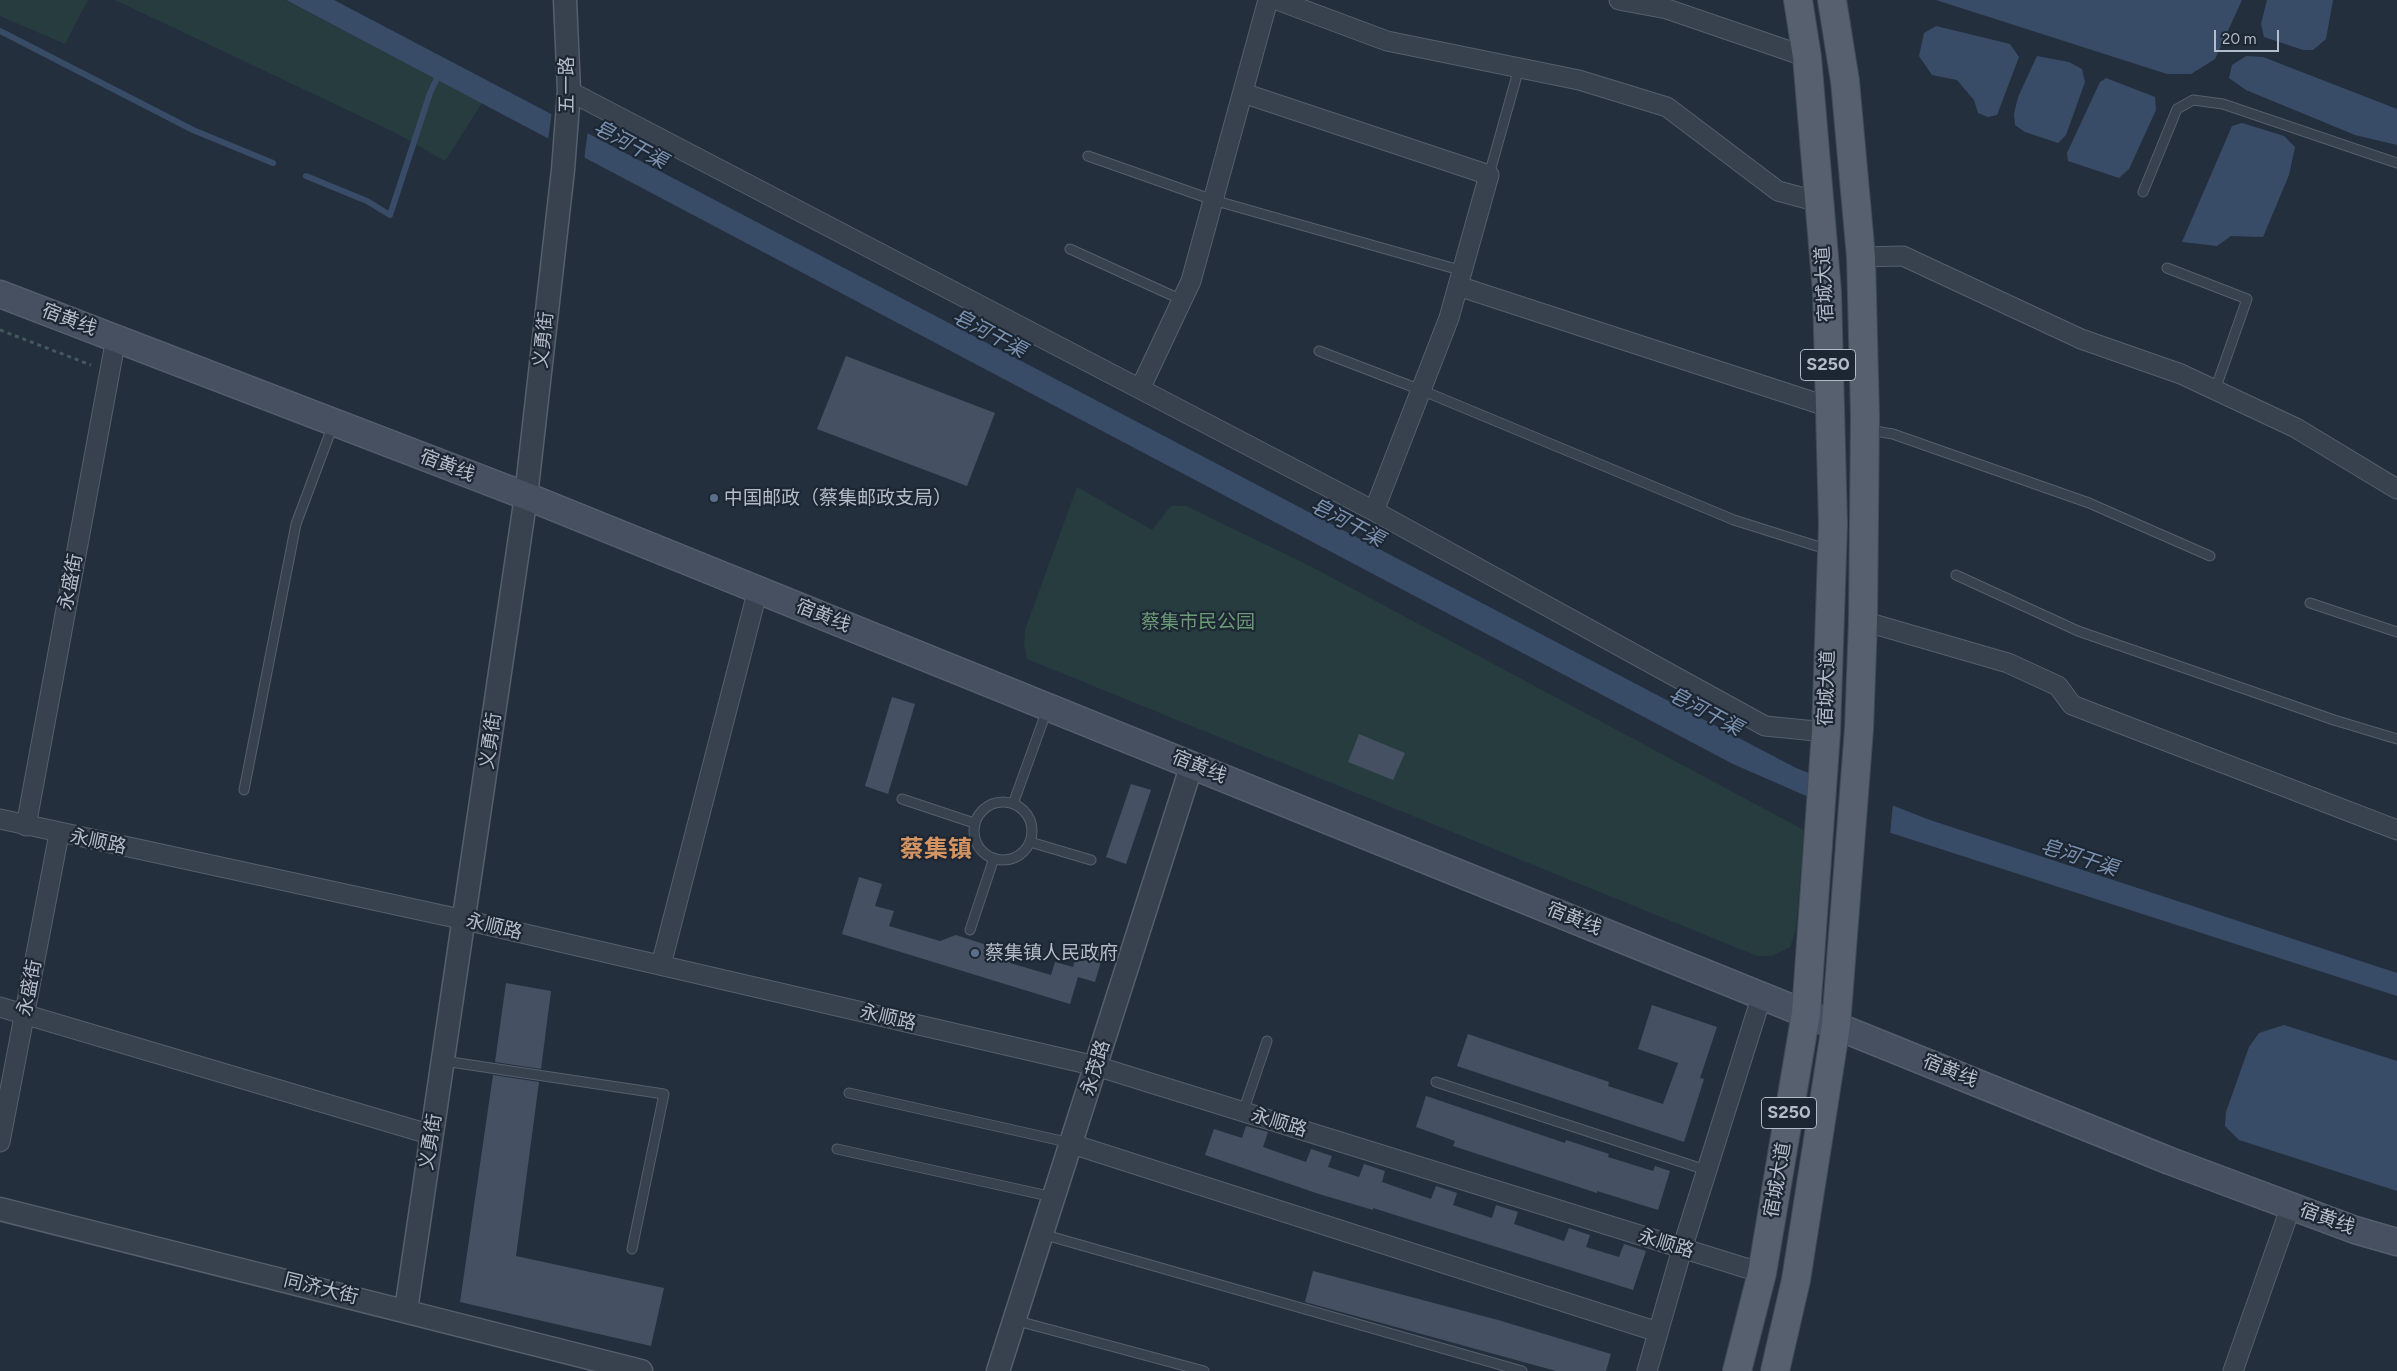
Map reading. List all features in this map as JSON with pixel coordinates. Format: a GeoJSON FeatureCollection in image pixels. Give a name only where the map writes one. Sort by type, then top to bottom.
{"type":"FeatureCollection","features":[{"type":"Feature","properties":{"kind":"main road","name":"宿城大道"},"geometry":{"type":"LineString","coordinates":[[1737,1371],[1762,1273],[1806,1013],[1819,852],[1826,732],[1832,551],[1826,292],[1808,56],[1798,0]]}},
{"type":"Feature","properties":{"kind":"main road","name":"宿城大道"},"geometry":{"type":"LineString","coordinates":[[1775,1371],[1796,1280],[1836,1025],[1859,729],[1863,622],[1864,429],[1861,257],[1845,81],[1832,0]]}},
{"type":"Feature","properties":{"kind":"main road","name":"宿黄线"},"geometry":{"type":"LineString","coordinates":[[0,294],[526,496],[2170,1161],[2355,1230],[2397,1242]]}},
{"type":"Feature","properties":{"kind":"street","name":"五一路"},"geometry":{"type":"LineString","coordinates":[[563,170],[569,91],[565,0]]}},
{"type":"Feature","properties":{"kind":"street"},"geometry":{"type":"LineString","coordinates":[[1140,389],[1191,281],[1268,0]]}},
{"type":"Feature","properties":{"kind":"street"},"geometry":{"type":"LineString","coordinates":[[1277,0],[1387,41],[1579,80],[1668,107],[1778,191],[1819,202]]}},
{"type":"Feature","properties":{"kind":"street"},"geometry":{"type":"LineString","coordinates":[[1619,0],[1667,10],[1808,56]]}},
{"type":"Feature","properties":{"kind":"street"},"geometry":{"type":"LineString","coordinates":[[569,91],[1374,511],[1765,726],[1826,732]]}},
{"type":"Feature","properties":{"kind":"street"},"geometry":{"type":"LineString","coordinates":[[1243,93],[1489,175],[1450,318],[1374,511]]}},
{"type":"Feature","properties":{"kind":"street","name":"义勇街"},"geometry":{"type":"LineString","coordinates":[[406,1310],[526,496],[563,170]]}},
{"type":"Feature","properties":{"kind":"street"},"geometry":{"type":"LineString","coordinates":[[1861,257],[1903,256],[2081,339],[2181,374],[2296,428],[2397,489]]}},
{"type":"Feature","properties":{"kind":"street"},"geometry":{"type":"LineString","coordinates":[[1461,278],[1829,407]]}},
{"type":"Feature","properties":{"kind":"street","name":"永盛街"},"geometry":{"type":"LineString","coordinates":[[26,826],[116,338]]}},
{"type":"Feature","properties":{"kind":"street"},"geometry":{"type":"LineString","coordinates":[[661,965],[758,589]]}},
{"type":"Feature","properties":{"kind":"street"},"geometry":{"type":"LineString","coordinates":[[1863,622],[2008,663],[2058,686],[2072,705],[2397,830]]}},
{"type":"Feature","properties":{"kind":"street","name":"永茂路"},"geometry":{"type":"LineString","coordinates":[[998,1371],[1192,764]]}},
{"type":"Feature","properties":{"kind":"street","name":"永顺路"},"geometry":{"type":"LineString","coordinates":[[0,819],[60,834],[465,920],[1096,1066],[1762,1273]]}},
{"type":"Feature","properties":{"kind":"street","name":"永盛街"},"geometry":{"type":"LineString","coordinates":[[0,1142],[60,834]]}},
{"type":"Feature","properties":{"kind":"street"},"geometry":{"type":"LineString","coordinates":[[1647,1371],[1706,1170],[1762,995]]}},
{"type":"Feature","properties":{"kind":"street"},"geometry":{"type":"LineString","coordinates":[[0,1007],[432,1135]]}},
{"type":"Feature","properties":{"kind":"street"},"geometry":{"type":"LineString","coordinates":[[1072,1144],[1658,1332]]}},
{"type":"Feature","properties":{"kind":"street"},"geometry":{"type":"LineString","coordinates":[[2233,1371],[2292,1206]]}},
{"type":"Feature","properties":{"kind":"street","name":"同济大街"},"geometry":{"type":"LineString","coordinates":[[0,1209],[406,1310],[604,1366],[641,1371]]}},
{"type":"Feature","properties":{"kind":"lane"},"geometry":{"type":"LineString","coordinates":[[1489,175],[1519,68]]}},
{"type":"Feature","properties":{"kind":"lane"},"geometry":{"type":"LineString","coordinates":[[2143,192],[2178,109],[2193,100],[2224,104],[2397,163]]}},
{"type":"Feature","properties":{"kind":"lane"},"geometry":{"type":"LineString","coordinates":[[1088,156],[1213,200],[1461,278]]}},
{"type":"Feature","properties":{"kind":"lane"},"geometry":{"type":"LineString","coordinates":[[1070,249],[1182,300]]}},
{"type":"Feature","properties":{"kind":"lane"},"geometry":{"type":"LineString","coordinates":[[2167,268],[2247,299],[2215,390]]}},
{"type":"Feature","properties":{"kind":"lane"},"geometry":{"type":"LineString","coordinates":[[1319,351],[1421,390],[1734,520],[1832,551]]}},
{"type":"Feature","properties":{"kind":"lane"},"geometry":{"type":"LineString","coordinates":[[244,790],[296,524],[334,422]]}},
{"type":"Feature","properties":{"kind":"lane"},"geometry":{"type":"LineString","coordinates":[[1864,429],[1893,434],[2089,503],[2210,556]]}},
{"type":"Feature","properties":{"kind":"lane"},"geometry":{"type":"LineString","coordinates":[[1956,575],[2078,631],[2334,720],[2397,739]]}},
{"type":"Feature","properties":{"kind":"lane"},"geometry":{"type":"LineString","coordinates":[[2310,602],[2397,632]]}},
{"type":"Feature","properties":{"kind":"lane"},"geometry":{"type":"LineString","coordinates":[[1014,804],[1048,706]]}},
{"type":"Feature","properties":{"kind":"lane"},"geometry":{"type":"LineString","coordinates":[[902,799],[974,823]]}},
{"type":"Feature","properties":{"kind":"lane"},"geometry":{"type":"LineString","coordinates":[[1004,802],[1014,804],[1021,808],[1031,824],[1030,842],[1018,856],[1008,859],[994,858],[981,850],[976,842],[974,823],[987,806],[1004,802]]}},
{"type":"Feature","properties":{"kind":"lane"},"geometry":{"type":"LineString","coordinates":[[1030,842],[1091,860]]}},
{"type":"Feature","properties":{"kind":"lane"},"geometry":{"type":"LineString","coordinates":[[970,930],[994,858]]}},
{"type":"Feature","properties":{"kind":"lane"},"geometry":{"type":"LineString","coordinates":[[1244,1112],[1267,1041]]}},
{"type":"Feature","properties":{"kind":"lane"},"geometry":{"type":"LineString","coordinates":[[444,1061],[664,1094],[632,1249]]}},
{"type":"Feature","properties":{"kind":"lane"},"geometry":{"type":"LineString","coordinates":[[1436,1082],[1706,1170]]}},
{"type":"Feature","properties":{"kind":"lane"},"geometry":{"type":"LineString","coordinates":[[849,1093],[1072,1144]]}},
{"type":"Feature","properties":{"kind":"lane"},"geometry":{"type":"LineString","coordinates":[[837,1149],[1053,1197]]}},
{"type":"Feature","properties":{"kind":"lane"},"geometry":{"type":"LineString","coordinates":[[1042,1234],[1522,1371]]}},
{"type":"Feature","properties":{"kind":"lane"},"geometry":{"type":"LineString","coordinates":[[1014,1320],[1204,1371]]}},
{"type":"Feature","properties":{"kind":"path"},"geometry":{"type":"LineString","coordinates":[[0,330],[110,373]]}},
{"type":"Feature","properties":{"kind":"green space"},"geometry":{"type":"Polygon","coordinates":[[[0,0],[88,0],[65,44],[0,16],[0,0]]]}},
{"type":"Feature","properties":{"kind":"green space"},"geometry":{"type":"Polygon","coordinates":[[[115,0],[285,0],[482,103],[445,161],[398,134],[115,0]]]}},
{"type":"Feature","properties":{"kind":"green space","name":"蔡集市民公园"},"geometry":{"type":"Polygon","coordinates":[[[1077,487],[1152,530],[1171,506],[1186,506],[1312,567],[1804,830],[1796,929],[1790,947],[1772,956],[1757,956],[1027,659],[1024,644],[1025,630],[1077,487]]]}},
{"type":"Feature","properties":{"kind":"water"},"geometry":{"type":"Polygon","coordinates":[[[286,0],[334,0],[1796,768],[1930,820],[2397,973],[2397,996],[1891,833],[1733,764],[286,0]]]}},
{"type":"Feature","properties":{"kind":"water"},"geometry":{"type":"Polygon","coordinates":[[[1936,0],[2242,0],[2215,59],[2191,74],[2167,74],[1936,0]]]}},
{"type":"Feature","properties":{"kind":"water"},"geometry":{"type":"Polygon","coordinates":[[[2267,0],[2333,0],[2326,39],[2313,50],[2303,50],[2264,37],[2261,24],[2267,0]]]}},
{"type":"Feature","properties":{"kind":"water"},"geometry":{"type":"Polygon","coordinates":[[[1936,26],[2010,44],[2019,57],[1997,115],[1988,117],[1978,113],[1974,100],[1957,80],[1932,75],[1919,56],[1924,33],[1936,26]]]}},
{"type":"Feature","properties":{"kind":"water"},"geometry":{"type":"Polygon","coordinates":[[[2037,56],[2069,62],[2082,69],[2085,82],[2066,135],[2058,143],[2025,132],[2015,125],[2014,114],[2018,97],[2037,56]]]}},
{"type":"Feature","properties":{"kind":"water"},"geometry":{"type":"Polygon","coordinates":[[[2246,56],[2263,57],[2397,109],[2397,145],[2355,135],[2246,90],[2229,78],[2232,65],[2246,56]]]}},
{"type":"Feature","properties":{"kind":"water"},"geometry":{"type":"Polygon","coordinates":[[[2106,78],[2155,97],[2156,110],[2129,169],[2119,178],[2068,161],[2067,153],[2100,82],[2106,78]]]}},
{"type":"Feature","properties":{"kind":"water"},"geometry":{"type":"Polygon","coordinates":[[[2242,123],[2284,136],[2295,147],[2289,175],[2263,237],[2231,236],[2217,246],[2182,242],[2232,126],[2242,123]]]}},
{"type":"Feature","properties":{"kind":"water"},"geometry":{"type":"Polygon","coordinates":[[[2284,1025],[2397,1061],[2397,1191],[2239,1140],[2225,1126],[2226,1112],[2249,1047],[2259,1033],[2284,1025]]]}},
{"type":"Feature","properties":{"kind":"pier"},"geometry":{"type":"Polygon","coordinates":[[[552,111],[588,130],[584,160],[548,141],[552,111]]]}},
{"type":"Feature","properties":{"kind":"pier"},"geometry":{"type":"Polygon","coordinates":[[[1813,772],[1893,803],[1890,835],[1810,801],[1813,772]]]}},
{"type":"Feature","properties":{"kind":"building"},"geometry":{"type":"Polygon","coordinates":[[[846,356],[995,413],[967,486],[817,429],[846,356]]]}},
{"type":"Feature","properties":{"kind":"building"},"geometry":{"type":"Polygon","coordinates":[[[892,697],[915,704],[888,794],[865,786],[892,697]]]}},
{"type":"Feature","properties":{"kind":"building"},"geometry":{"type":"Polygon","coordinates":[[[1359,734],[1405,753],[1393,780],[1348,762],[1359,734]]]}},
{"type":"Feature","properties":{"kind":"building"},"geometry":{"type":"Polygon","coordinates":[[[1131,784],[1151,790],[1126,864],[1106,857],[1131,784]]]}},
{"type":"Feature","properties":{"kind":"building"},"geometry":{"type":"Polygon","coordinates":[[[859,877],[882,884],[875,906],[894,911],[889,926],[940,941],[956,935],[999,949],[1010,963],[1051,975],[1055,962],[1073,967],[1080,944],[1104,951],[1095,982],[1078,977],[1070,1004],[842,934],[859,877]]]}},
{"type":"Feature","properties":{"kind":"building"},"geometry":{"type":"Polygon","coordinates":[[[506,983],[551,991],[541,1069],[495,1062],[506,983]]]}},
{"type":"Feature","properties":{"kind":"building"},"geometry":{"type":"Polygon","coordinates":[[[1652,1005],[1717,1027],[1700,1078],[1704,1079],[1684,1142],[1457,1066],[1468,1034],[1609,1082],[1608,1086],[1663,1104],[1678,1063],[1638,1049],[1652,1005]]]}},
{"type":"Feature","properties":{"kind":"building"},"geometry":{"type":"Polygon","coordinates":[[[493,1075],[539,1082],[516,1256],[664,1288],[651,1346],[460,1302],[493,1075]]]}},
{"type":"Feature","properties":{"kind":"building"},"geometry":{"type":"Polygon","coordinates":[[[1426,1096],[1565,1143],[1566,1140],[1609,1154],[1608,1157],[1653,1171],[1655,1166],[1670,1171],[1658,1210],[1597,1191],[1597,1193],[1453,1146],[1455,1141],[1416,1127],[1426,1096]]]}},
{"type":"Feature","properties":{"kind":"building"},"geometry":{"type":"Polygon","coordinates":[[[1246,1126],[1268,1132],[1263,1147],[1306,1162],[1311,1149],[1332,1156],[1328,1167],[1359,1177],[1364,1164],[1385,1171],[1382,1182],[1431,1199],[1436,1186],[1457,1193],[1453,1205],[1492,1218],[1496,1205],[1518,1212],[1514,1224],[1564,1241],[1569,1228],[1590,1235],[1586,1247],[1619,1257],[1624,1244],[1646,1251],[1633,1290],[1373,1208],[1373,1210],[1319,1194],[1205,1155],[1214,1129],[1242,1138],[1246,1126]]]}},
{"type":"Feature","properties":{"kind":"building"},"geometry":{"type":"Polygon","coordinates":[[[1313,1271],[1498,1320],[1611,1354],[1606,1371],[1556,1371],[1305,1302],[1313,1271]]]}},
{"type":"Feature","properties":{"kind":"waterway"},"geometry":{"type":"LineString","coordinates":[[0,31],[193,130],[273,163]]}},
{"type":"Feature","properties":{"kind":"waterway"},"geometry":{"type":"LineString","coordinates":[[306,176],[367,201],[390,215],[430,93],[440,72]]}},
{"type":"Feature","properties":{"kind":"place","name":"中国邮政（蔡集邮政支局）"},"geometry":{"type":"Point","coordinates":[714,498]}},
{"type":"Feature","properties":{"kind":"place","name":"蔡集镇人民政府"},"geometry":{"type":"Point","coordinates":[975,953]}},
{"type":"Feature","properties":{"kind":"district","name":"蔡集镇"},"geometry":{"type":"Point","coordinates":[936,850]}},
{"type":"Feature","properties":{"kind":"water label","name":"皂河干渠"},"geometry":{"type":"Point","coordinates":[630,145]}},
{"type":"Feature","properties":{"kind":"water label","name":"皂河干渠"},"geometry":{"type":"Point","coordinates":[989,334]}},
{"type":"Feature","properties":{"kind":"water label","name":"皂河干渠"},"geometry":{"type":"Point","coordinates":[1347,523]}},
{"type":"Feature","properties":{"kind":"water label","name":"皂河干渠"},"geometry":{"type":"Point","coordinates":[1705,712]}},
{"type":"Feature","properties":{"kind":"water label","name":"皂河干渠"},"geometry":{"type":"Point","coordinates":[2079,858]}}]}
